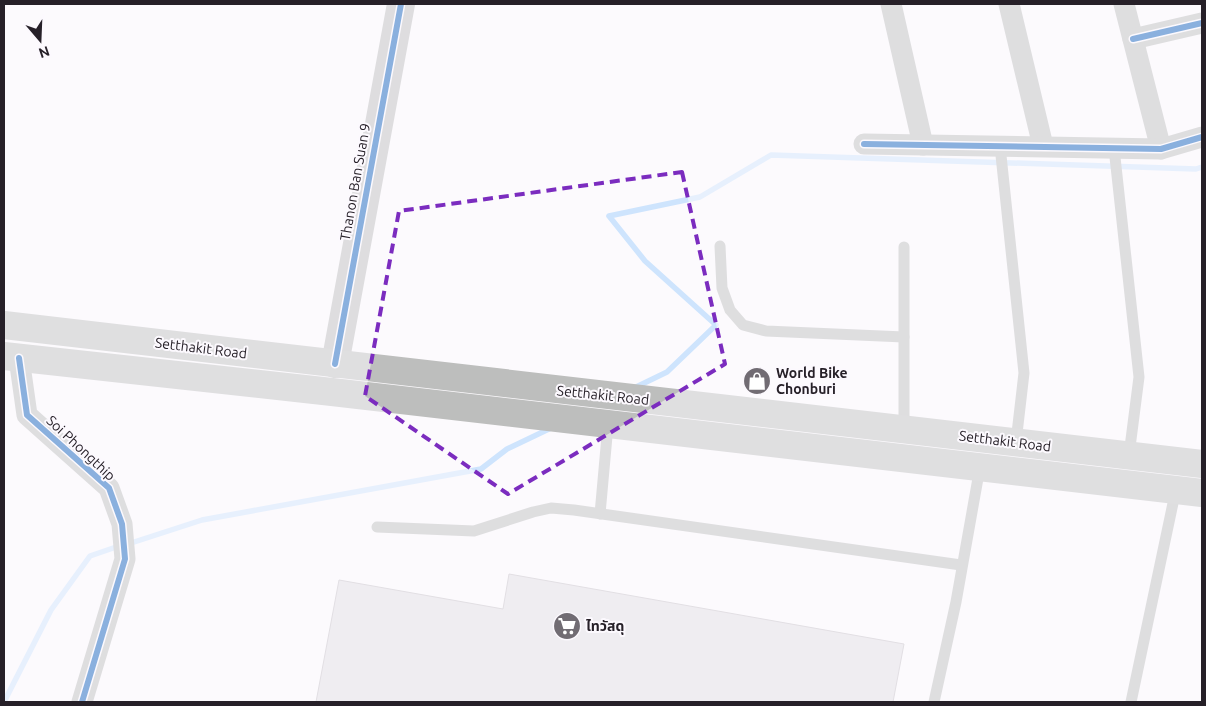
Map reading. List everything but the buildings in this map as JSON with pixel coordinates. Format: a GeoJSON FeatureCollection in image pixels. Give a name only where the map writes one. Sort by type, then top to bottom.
{"type":"FeatureCollection","features":[{"type":"Feature","properties":{"kind":"main road","name":"Setthakit Road"},"geometry":{"type":"LineString","coordinates":[[4,325],[1202,464]]}},
{"type":"Feature","properties":{"kind":"main road","name":"Setthakit Road"},"geometry":{"type":"LineString","coordinates":[[11,357],[519,413],[1189,491]]}},
{"type":"Feature","properties":{"kind":"main road"},"geometry":{"type":"LineString","coordinates":[[332,392],[334,364]]}},
{"type":"Feature","properties":{"kind":"street","name":"Thanon Ban Suan 9"},"geometry":{"type":"LineString","coordinates":[[334,364],[401,4]]}},
{"type":"Feature","properties":{"kind":"street"},"geometry":{"type":"LineString","coordinates":[[891,4],[922,145]]}},
{"type":"Feature","properties":{"kind":"street"},"geometry":{"type":"LineString","coordinates":[[1009,4],[1043,146]]}},
{"type":"Feature","properties":{"kind":"street"},"geometry":{"type":"LineString","coordinates":[[1124,4],[1161,149]]}},
{"type":"Feature","properties":{"kind":"street"},"geometry":{"type":"LineString","coordinates":[[1133,39],[1202,24]]}},
{"type":"Feature","properties":{"kind":"street"},"geometry":{"type":"LineString","coordinates":[[864,144],[922,145],[1000,151],[1043,146],[1114,154],[1161,149],[1202,138]]}},
{"type":"Feature","properties":{"kind":"street","name":"Soi Phongthip"},"geometry":{"type":"LineString","coordinates":[[11,357],[27,415],[109,488],[122,524],[125,559],[82,702]]}},
{"type":"Feature","properties":{"kind":"lane"},"geometry":{"type":"LineString","coordinates":[[1000,151],[1024,373],[1016,442]]}},
{"type":"Feature","properties":{"kind":"lane"},"geometry":{"type":"LineString","coordinates":[[1114,154],[1139,376],[1129,456]]}},
{"type":"Feature","properties":{"kind":"lane"},"geometry":{"type":"LineString","coordinates":[[720,246],[722,288],[730,310],[744,325],[766,331],[904,337]]}},
{"type":"Feature","properties":{"kind":"lane"},"geometry":{"type":"LineString","coordinates":[[904,247],[904,430]]}},
{"type":"Feature","properties":{"kind":"lane"},"geometry":{"type":"LineString","coordinates":[[600,514],[608,424]]}},
{"type":"Feature","properties":{"kind":"lane"},"geometry":{"type":"LineString","coordinates":[[934,702],[956,602],[961,564],[980,467]]}},
{"type":"Feature","properties":{"kind":"lane"},"geometry":{"type":"LineString","coordinates":[[1131,702],[1189,491]]}},
{"type":"Feature","properties":{"kind":"lane"},"geometry":{"type":"LineString","coordinates":[[377,527],[474,531],[551,508],[961,564]]}},
{"type":"Feature","properties":{"kind":"highlighted area"},"geometry":{"type":"Polygon","coordinates":[[[682,172],[725,364],[508,494],[365,396],[399,211],[682,172]]]}},
{"type":"Feature","properties":{"kind":"waterway"},"geometry":{"type":"LineString","coordinates":[[634,388],[667,372],[716,325],[645,261],[609,216],[700,197],[771,155],[1196,169],[1202,167]]}},
{"type":"Feature","properties":{"kind":"waterway"},"geometry":{"type":"LineString","coordinates":[[128,544],[202,520],[481,469],[507,449],[551,428]]}},
{"type":"Feature","properties":{"kind":"waterway"},"geometry":{"type":"LineString","coordinates":[[4,702],[51,610],[90,556],[119,546]]}},
{"type":"Feature","properties":{"kind":"cycle path"},"geometry":{"type":"LineString","coordinates":[[335,364],[401,4]]}},
{"type":"Feature","properties":{"kind":"cycle path"},"geometry":{"type":"LineString","coordinates":[[1133,39],[1202,23]]}},
{"type":"Feature","properties":{"kind":"cycle path"},"geometry":{"type":"LineString","coordinates":[[864,144],[1161,149],[1202,137]]}},
{"type":"Feature","properties":{"kind":"cycle path"},"geometry":{"type":"LineString","coordinates":[[19,358],[27,415],[109,488],[122,524],[125,559],[82,702]]}},
{"type":"Feature","properties":{"kind":"place","name":"World Bike Chonburi"},"geometry":{"type":"Point","coordinates":[757,381]}},
{"type":"Feature","properties":{"kind":"place","name":"ไทวัสดุ"},"geometry":{"type":"Point","coordinates":[567,626]}}]}
